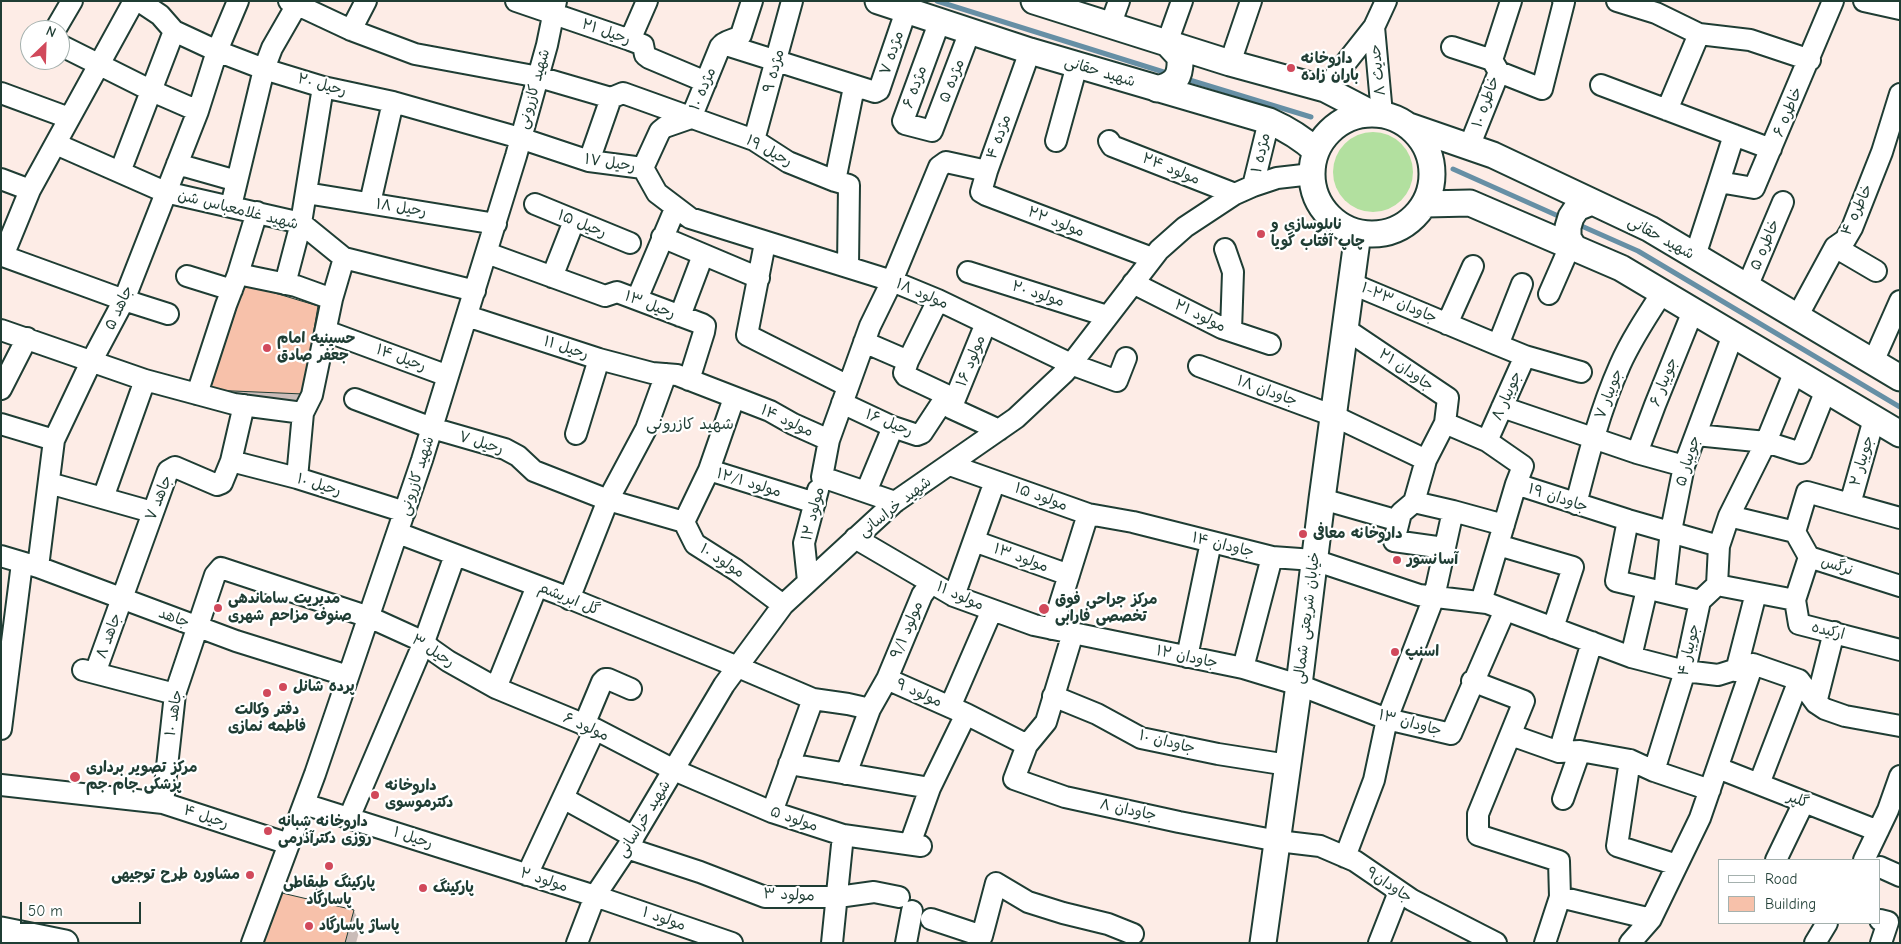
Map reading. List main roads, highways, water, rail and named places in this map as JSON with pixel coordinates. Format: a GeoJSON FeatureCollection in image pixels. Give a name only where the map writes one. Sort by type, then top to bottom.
{"type":"FeatureCollection","features":[{"type":"Feature","properties":{"kind":"main road","name":"شهید حقانی"},"geometry":{"type":"LineString","coordinates":[[878,1],[1030,51],[1269,121],[1303,138],[1314,162]]}},
{"type":"Feature","properties":{"kind":"main road"},"geometry":{"type":"LineString","coordinates":[[1046,3],[1110,26],[1230,63],[1325,89],[1408,126],[1421,138],[1429,154],[1433,170],[1432,188],[1426,204],[1404,226],[1387,233],[1370,235],[1352,232],[1336,223],[1325,213],[1317,201],[1314,162],[1325,136],[1338,125],[1352,117],[1378,114]]}},
{"type":"Feature","properties":{"kind":"main road"},"geometry":{"type":"LineString","coordinates":[[1157,89],[1168,86],[1175,81],[1180,70],[1180,57],[1167,43]]}},
{"type":"Feature","properties":{"kind":"main road","name":"شهید حقانی"},"geometry":{"type":"LineString","coordinates":[[1408,126],[1493,155],[1650,229],[1900,378]]}},
{"type":"Feature","properties":{"kind":"main road"},"geometry":{"type":"LineString","coordinates":[[1572,247],[1568,238],[1568,228],[1572,217],[1577,208],[1592,202]]}},
{"type":"Feature","properties":{"kind":"main road"},"geometry":{"type":"LineString","coordinates":[[1426,204],[1470,203],[1621,268],[1900,434]]}},
{"type":"Feature","properties":{"kind":"main road","name":"خیابان شریعتی شمالی"},"geometry":{"type":"LineString","coordinates":[[1263,943],[1300,685],[1314,560],[1358,233]]}},
{"type":"Feature","properties":{"kind":"main road"},"geometry":{"type":"LineString","coordinates":[[1,930],[65,943]]}},
{"type":"Feature","properties":{"kind":"waterway"},"geometry":{"type":"LineString","coordinates":[[937,1],[1170,74]]}},
{"type":"Feature","properties":{"kind":"waterway"},"geometry":{"type":"LineString","coordinates":[[1183,78],[1311,117]]}},
{"type":"Feature","properties":{"kind":"waterway"},"geometry":{"type":"LineString","coordinates":[[1453,169],[1565,219]]}},
{"type":"Feature","properties":{"kind":"waterway"},"geometry":{"type":"LineString","coordinates":[[1577,224],[1638,251],[1900,407]]}},
{"type":"Feature","properties":{"kind":"place","name":"داروخانه باران زاده"},"geometry":{"type":"Point","coordinates":[1291,68]}},
{"type":"Feature","properties":{"kind":"place","name":"نابلوسازی و چاپ آفتاب گویا"},"geometry":{"type":"Point","coordinates":[1261,234]}},
{"type":"Feature","properties":{"kind":"place","name":"حسینیه امام جعفر صادق"},"geometry":{"type":"Point","coordinates":[267,348]}},
{"type":"Feature","properties":{"kind":"place","name":"داروخانه معافی"},"geometry":{"type":"Point","coordinates":[1303,534]}},
{"type":"Feature","properties":{"kind":"place","name":"آسانسور"},"geometry":{"type":"Point","coordinates":[1397,560]}},
{"type":"Feature","properties":{"kind":"place","name":"مدیریت ساماندهی صنوف مزاحم شهری"},"geometry":{"type":"Point","coordinates":[218,608]}},
{"type":"Feature","properties":{"kind":"place","name":"مرکز جراحی فوق تخصصی فارابی"},"geometry":{"type":"Point","coordinates":[1044,609]}},
{"type":"Feature","properties":{"kind":"place","name":"اسنپ"},"geometry":{"type":"Point","coordinates":[1395,652]}},
{"type":"Feature","properties":{"kind":"place","name":"پرده شانل"},"geometry":{"type":"Point","coordinates":[283,687]}},
{"type":"Feature","properties":{"kind":"place","name":"دفتر وکالت فاطمه نمازی"},"geometry":{"type":"Point","coordinates":[267,693]}},
{"type":"Feature","properties":{"kind":"place","name":"مرکز تصویر برداری پزشکی جام جم"},"geometry":{"type":"Point","coordinates":[75,777]}},
{"type":"Feature","properties":{"kind":"place","name":"داروخانه دکترموسوی"},"geometry":{"type":"Point","coordinates":[375,795]}},
{"type":"Feature","properties":{"kind":"place","name":"داروخانه شبانه روزی دکترآذرمی"},"geometry":{"type":"Point","coordinates":[268,831]}},
{"type":"Feature","properties":{"kind":"place","name":"پارکینگ طبقاطی پاسارگاد"},"geometry":{"type":"Point","coordinates":[329,866]}},
{"type":"Feature","properties":{"kind":"place","name":"مشاوره طرح توجیهی"},"geometry":{"type":"Point","coordinates":[250,875]}},
{"type":"Feature","properties":{"kind":"place","name":"پارکینگ"},"geometry":{"type":"Point","coordinates":[423,888]}},
{"type":"Feature","properties":{"kind":"place","name":"پاساژ پاسارگاد"},"geometry":{"type":"Point","coordinates":[309,926]}},
{"type":"Feature","properties":{"kind":"district","name":"شهید کازرونی"},"geometry":{"type":"Point","coordinates":[690,424]}}]}
